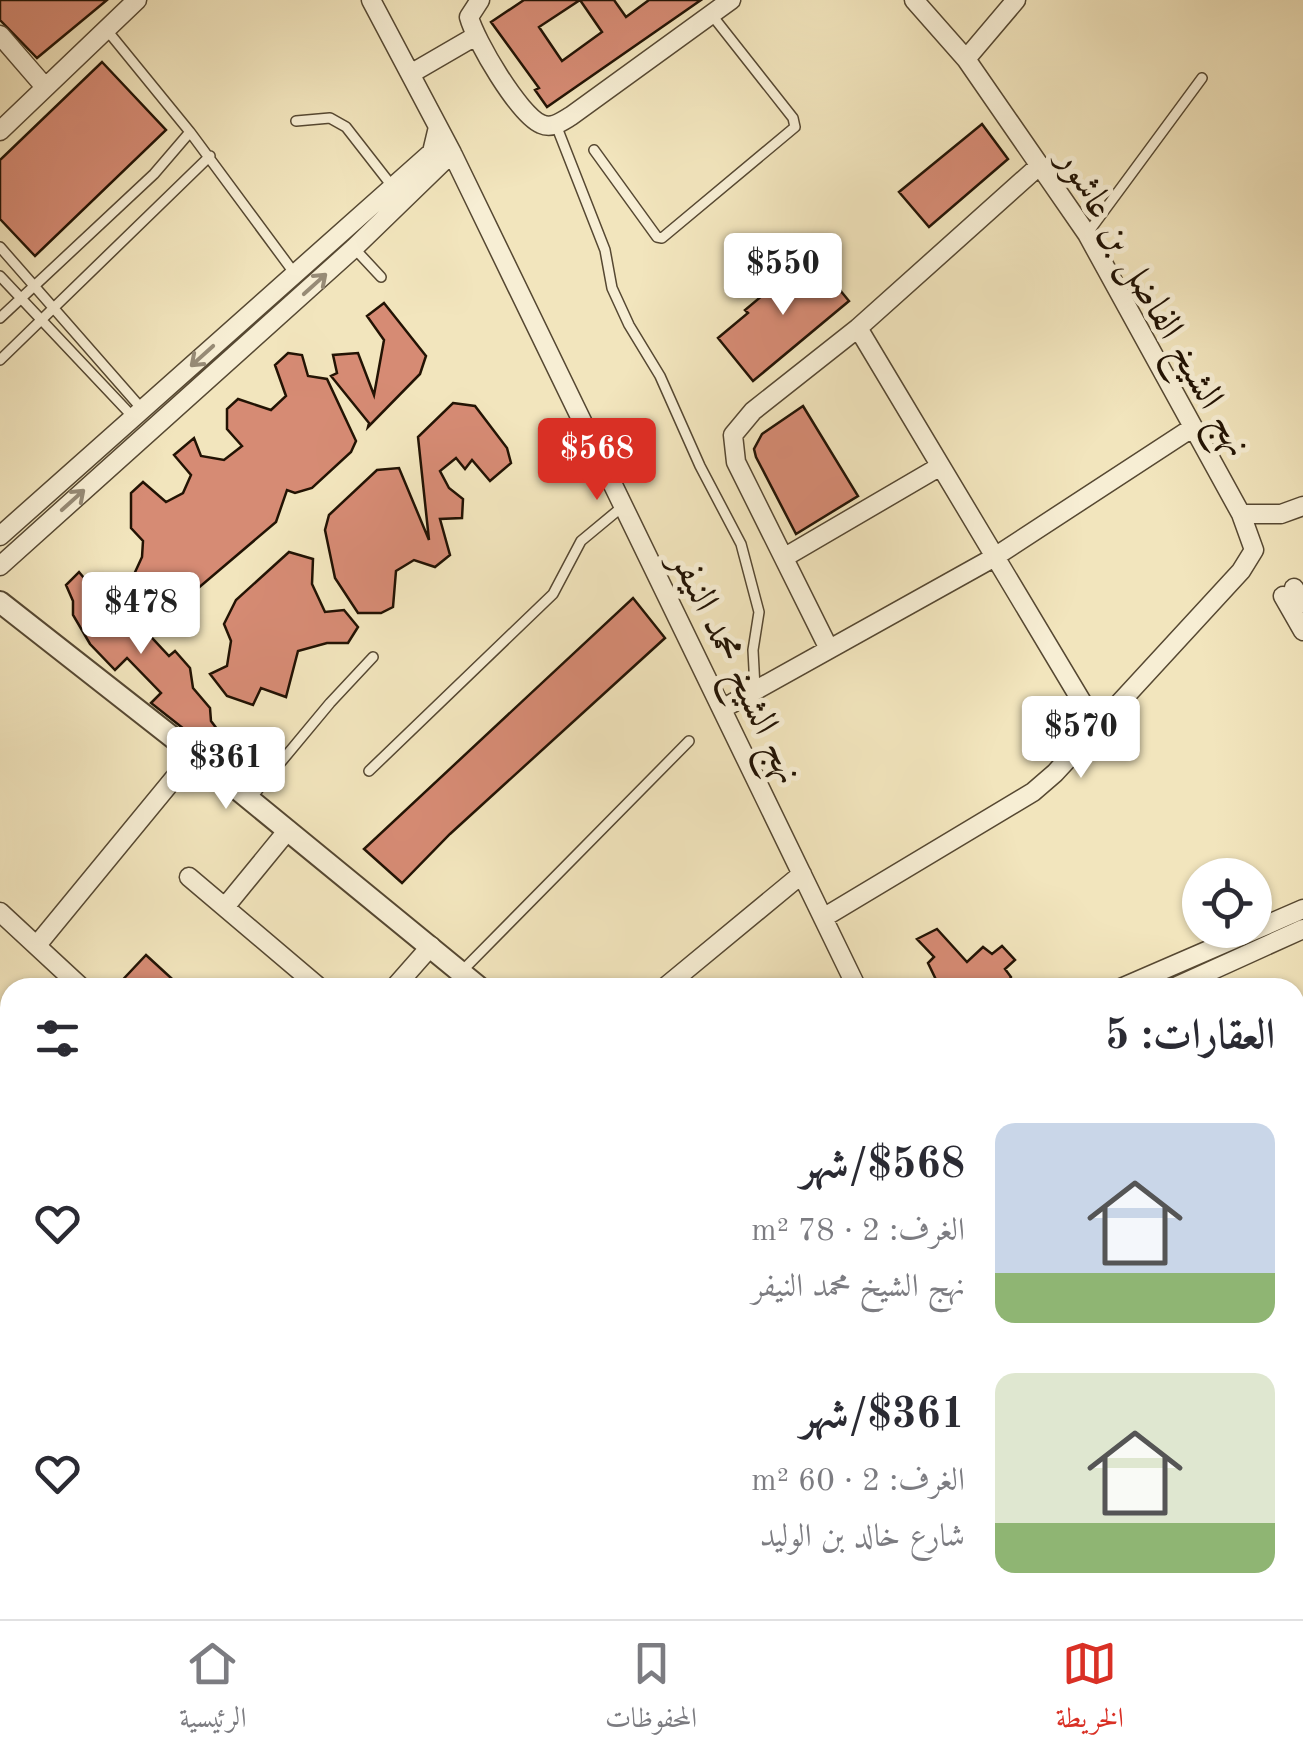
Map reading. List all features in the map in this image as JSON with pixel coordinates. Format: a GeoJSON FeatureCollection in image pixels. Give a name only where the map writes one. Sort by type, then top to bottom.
{"type":"FeatureCollection","features":[{"type":"Feature","properties":{"kind":"street"},"geometry":{"type":"LineString","coordinates":[[0,131],[136,0]]}},
{"type":"Feature","properties":{"kind":"street","name":"نهج الشيخ محمد النيفر"},"geometry":{"type":"LineString","coordinates":[[370,0],[452,153],[823,918],[858,978]]}},
{"type":"Feature","properties":{"kind":"street"},"geometry":{"type":"LineString","coordinates":[[480,0],[469,17],[474,38],[531,116],[546,126],[556,125],[730,0]]}},
{"type":"Feature","properties":{"kind":"street","name":"نهج الشيخ الفاضل بن عاشور"},"geometry":{"type":"LineString","coordinates":[[914,0],[966,59],[1086,234],[1241,514],[1254,550],[1096,727]]}},
{"type":"Feature","properties":{"kind":"street"},"geometry":{"type":"LineString","coordinates":[[966,59],[1016,0]]}},
{"type":"Feature","properties":{"kind":"street"},"geometry":{"type":"LineString","coordinates":[[0,35],[45,88]]}},
{"type":"Feature","properties":{"kind":"street"},"geometry":{"type":"LineString","coordinates":[[412,74],[474,38]]}},
{"type":"Feature","properties":{"kind":"street"},"geometry":{"type":"LineString","coordinates":[[0,536],[432,152],[438,141],[438,126]]}},
{"type":"Feature","properties":{"kind":"street"},"geometry":{"type":"LineString","coordinates":[[0,566],[354,248],[452,153]]}},
{"type":"Feature","properties":{"kind":"street"},"geometry":{"type":"LineString","coordinates":[[830,649],[736,462],[733,434],[753,411],[858,328],[1040,165]]}},
{"type":"Feature","properties":{"kind":"street"},"geometry":{"type":"LineString","coordinates":[[823,918],[1033,792],[1096,727],[858,328]]}},
{"type":"Feature","properties":{"kind":"street"},"geometry":{"type":"LineString","coordinates":[[722,709],[993,558],[1192,428]]}},
{"type":"Feature","properties":{"kind":"street"},"geometry":{"type":"LineString","coordinates":[[785,557],[940,467]]}},
{"type":"Feature","properties":{"kind":"street"},"geometry":{"type":"LineString","coordinates":[[1241,514],[1281,514],[1303,506]]}},
{"type":"Feature","properties":{"kind":"street"},"geometry":{"type":"LineString","coordinates":[[1294,596],[1303,631]]}},
{"type":"Feature","properties":{"kind":"street"},"geometry":{"type":"LineString","coordinates":[[0,602],[469,978]]}},
{"type":"Feature","properties":{"kind":"street"},"geometry":{"type":"LineString","coordinates":[[37,945],[194,754]]}},
{"type":"Feature","properties":{"kind":"street"},"geometry":{"type":"LineString","coordinates":[[225,906],[288,830]]}},
{"type":"Feature","properties":{"kind":"street"},"geometry":{"type":"LineString","coordinates":[[676,978],[802,874]]}},
{"type":"Feature","properties":{"kind":"street"},"geometry":{"type":"LineString","coordinates":[[188,878],[308,978]]}},
{"type":"Feature","properties":{"kind":"street"},"geometry":{"type":"LineString","coordinates":[[1272,923],[1303,909]]}},
{"type":"Feature","properties":{"kind":"street"},"geometry":{"type":"LineString","coordinates":[[0,912],[72,978]]}},
{"type":"Feature","properties":{"kind":"street"},"geometry":{"type":"LineString","coordinates":[[1196,978],[1303,929]]}},
{"type":"Feature","properties":{"kind":"street"},"geometry":{"type":"LineString","coordinates":[[403,978],[431,946]]}},
{"type":"Feature","properties":{"kind":"street"},"geometry":{"type":"LineString","coordinates":[[1144,978],[1213,948]]}},
{"type":"Feature","properties":{"kind":"lane"},"geometry":{"type":"LineString","coordinates":[[594,150],[657,237],[662,238],[795,127],[794,118],[711,14]]}},
{"type":"Feature","properties":{"kind":"lane"},"geometry":{"type":"LineString","coordinates":[[106,30],[210,156],[295,274]]}},
{"type":"Feature","properties":{"kind":"lane"},"geometry":{"type":"LineString","coordinates":[[1086,234],[1202,78]]}},
{"type":"Feature","properties":{"kind":"lane"},"geometry":{"type":"LineString","coordinates":[[296,122],[330,118],[346,127],[393,187]]}},
{"type":"Feature","properties":{"kind":"lane"},"geometry":{"type":"LineString","coordinates":[[556,125],[605,250],[612,288],[629,326],[660,376],[686,438],[741,544],[759,612],[753,650],[755,691]]}},
{"type":"Feature","properties":{"kind":"lane"},"geometry":{"type":"LineString","coordinates":[[0,318],[154,174],[190,132]]}},
{"type":"Feature","properties":{"kind":"lane"},"geometry":{"type":"LineString","coordinates":[[0,360],[210,156]]}},
{"type":"Feature","properties":{"kind":"lane"},"geometry":{"type":"LineString","coordinates":[[0,247],[138,413]]}},
{"type":"Feature","properties":{"kind":"lane"},"geometry":{"type":"LineString","coordinates":[[354,248],[381,277]]}},
{"type":"Feature","properties":{"kind":"lane"},"geometry":{"type":"LineString","coordinates":[[0,276],[138,413]]}},
{"type":"Feature","properties":{"kind":"lane"},"geometry":{"type":"LineString","coordinates":[[369,772],[554,594],[581,541],[624,505]]}},
{"type":"Feature","properties":{"kind":"lane"},"geometry":{"type":"LineString","coordinates":[[250,799],[373,656]]}},
{"type":"Feature","properties":{"kind":"lane"},"geometry":{"type":"LineString","coordinates":[[462,972],[688,742]]}},
{"type":"Feature","properties":{"kind":"building"},"geometry":{"type":"Polygon","coordinates":[[[0,0],[107,0],[37,58],[0,20],[0,0]]]}},
{"type":"Feature","properties":{"kind":"building"},"geometry":{"type":"Polygon","coordinates":[[[524,0],[580,0],[614,0],[626,17],[649,0],[701,0],[547,107],[535,90],[539,88],[491,22],[524,0]],[[580,0],[539,27],[562,61],[602,32],[580,0]]]}},
{"type":"Feature","properties":{"kind":"building"},"geometry":{"type":"Polygon","coordinates":[[[102,62],[166,130],[35,256],[0,219],[0,160],[102,62]]]}},
{"type":"Feature","properties":{"kind":"building"},"geometry":{"type":"Polygon","coordinates":[[[982,124],[1008,159],[929,227],[899,192],[982,124]]]}},
{"type":"Feature","properties":{"kind":"building"},"geometry":{"type":"Polygon","coordinates":[[[811,255],[849,301],[753,381],[718,338],[811,255]]]}},
{"type":"Feature","properties":{"kind":"building"},"geometry":{"type":"Polygon","coordinates":[[[384,303],[426,356],[420,374],[368,427],[369,423],[331,376],[337,373],[333,355],[358,353],[374,395],[384,340],[367,316],[384,303]]]}},
{"type":"Feature","properties":{"kind":"building"},"geometry":{"type":"Polygon","coordinates":[[[288,353],[302,355],[308,376],[327,379],[356,441],[351,452],[312,488],[295,493],[287,490],[276,522],[196,590],[168,604],[144,605],[131,581],[142,557],[143,541],[131,528],[131,493],[143,482],[166,502],[183,493],[191,475],[174,455],[194,438],[201,456],[224,460],[242,446],[227,429],[227,409],[238,399],[271,410],[286,396],[275,365],[288,353]]]}},
{"type":"Feature","properties":{"kind":"building"},"geometry":{"type":"Polygon","coordinates":[[[453,403],[475,406],[507,448],[511,463],[490,481],[472,460],[465,469],[456,458],[440,471],[449,488],[463,499],[462,518],[440,519],[450,555],[435,567],[414,560],[396,571],[393,607],[381,613],[358,613],[335,578],[325,530],[329,515],[377,470],[399,468],[429,540],[418,437],[453,403]]]}},
{"type":"Feature","properties":{"kind":"building"},"geometry":{"type":"Polygon","coordinates":[[[803,406],[858,496],[796,534],[754,449],[762,434],[803,406]]]}},
{"type":"Feature","properties":{"kind":"building"},"geometry":{"type":"Polygon","coordinates":[[[289,552],[313,559],[312,584],[325,612],[344,610],[358,627],[348,643],[327,643],[298,651],[286,697],[261,688],[253,705],[227,696],[210,674],[227,666],[231,641],[224,624],[236,600],[289,552]]]}},
{"type":"Feature","properties":{"kind":"building"},"geometry":{"type":"Polygon","coordinates":[[[79,572],[100,597],[111,594],[169,656],[175,651],[190,668],[193,688],[210,708],[211,721],[217,729],[203,744],[151,703],[161,693],[127,658],[115,670],[90,644],[73,615],[73,601],[66,585],[79,572]]]}},
{"type":"Feature","properties":{"kind":"building"},"geometry":{"type":"Polygon","coordinates":[[[633,598],[665,638],[450,834],[402,883],[364,849],[633,598]]]}},
{"type":"Feature","properties":{"kind":"building"},"geometry":{"type":"Polygon","coordinates":[[[937,929],[967,962],[983,947],[992,954],[1002,946],[1015,960],[1005,969],[1011,977],[935,978],[928,963],[934,957],[917,939],[937,929]]]}},
{"type":"Feature","properties":{"kind":"building"},"geometry":{"type":"Polygon","coordinates":[[[146,955],[171,978],[124,978],[146,955]]]}}]}
